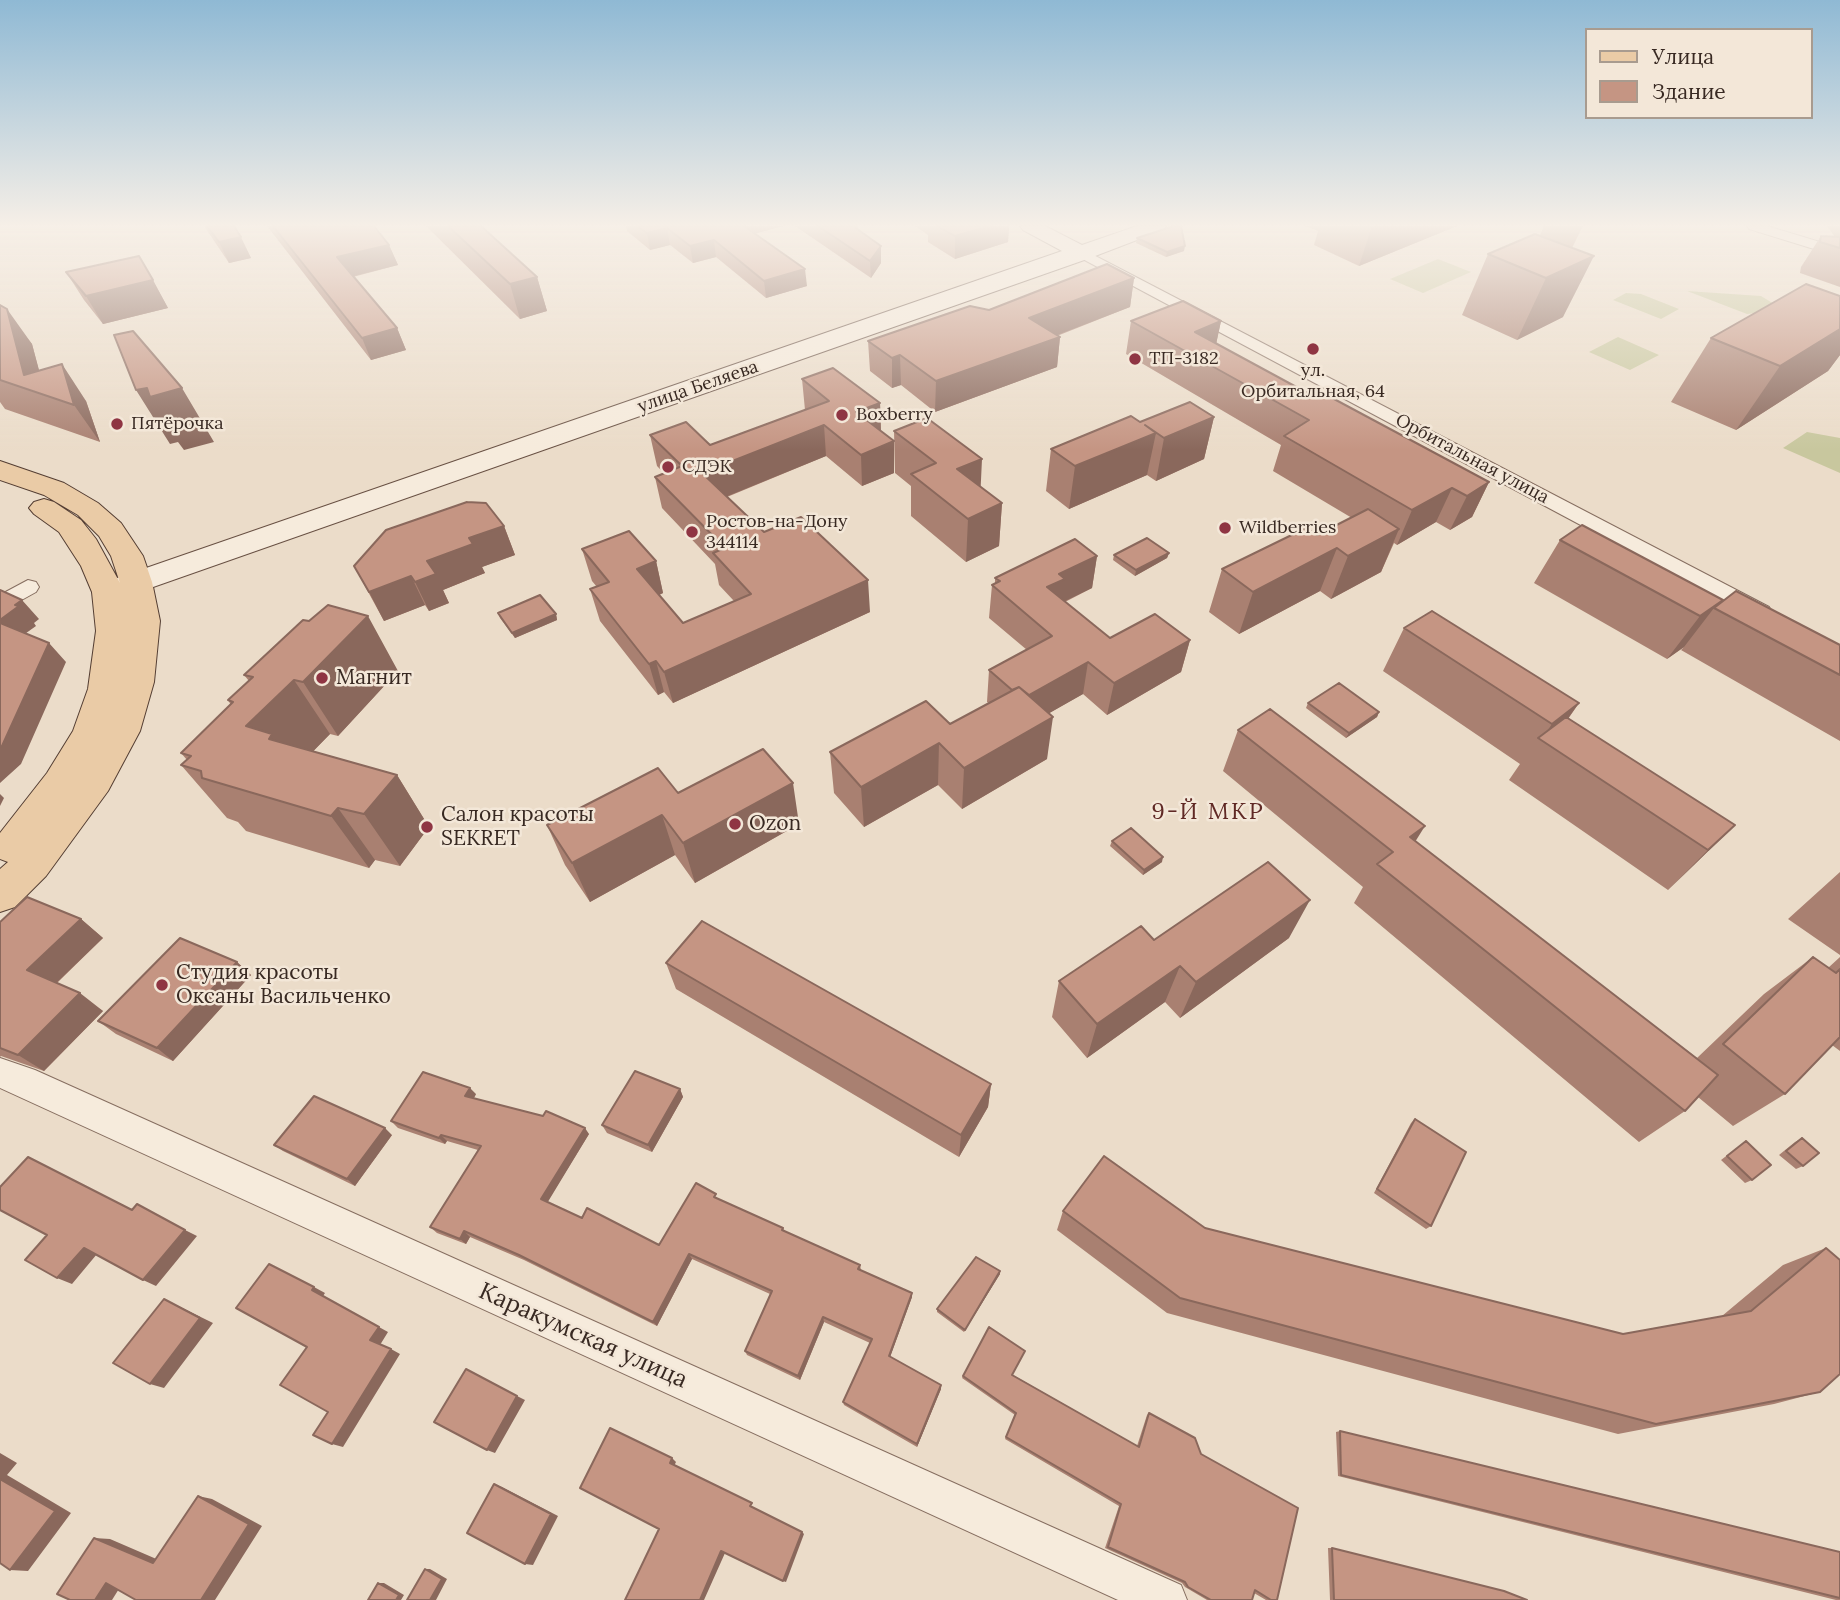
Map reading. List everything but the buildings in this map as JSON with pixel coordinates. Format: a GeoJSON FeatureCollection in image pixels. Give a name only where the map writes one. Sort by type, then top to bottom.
{"type":"FeatureCollection","features":[{"type":"Feature","properties":{"kind":"main road","name":"улица Беляева"},"geometry":{"type":"LineString","coordinates":[[122,587],[946,301]]}},
{"type":"Feature","properties":{"kind":"main road"},"geometry":{"type":"LineString","coordinates":[[0,470],[54,489],[88,509],[110,530],[127,556],[122,587]]}},
{"type":"Feature","properties":{"kind":"main road"},"geometry":{"type":"LineString","coordinates":[[0,489],[33,501],[64,520],[122,587],[143,621],[121,685],[60,783],[0,862]]}},
{"type":"Feature","properties":{"kind":"main road"},"geometry":{"type":"LineString","coordinates":[[0,895],[32,864],[95,781],[122,731],[121,685]]}},
{"type":"Feature","properties":{"kind":"street","name":"Орбитальная улица"},"geometry":{"type":"LineString","coordinates":[[1172,301],[1780,622]]}},
{"type":"Feature","properties":{"kind":"street"},"geometry":{"type":"LineString","coordinates":[[0,605],[28,587]]}},
{"type":"Feature","properties":{"kind":"street","name":"Каракумская улица"},"geometry":{"type":"LineString","coordinates":[[0,1073],[24,1081],[1166,1600]]}},
{"type":"Feature","properties":{"kind":"green space"},"geometry":{"type":"Polygon","coordinates":[[[1615,301],[1658,301],[1679,309],[1661,319],[1615,301]]]}},
{"type":"Feature","properties":{"kind":"green space"},"geometry":{"type":"Polygon","coordinates":[[[1712,301],[1769,301],[1784,310],[1747,314],[1712,301]]]}},
{"type":"Feature","properties":{"kind":"green space"},"geometry":{"type":"Polygon","coordinates":[[[1618,337],[1659,355],[1630,370],[1589,352],[1618,337]]]}},
{"type":"Feature","properties":{"kind":"green space"},"geometry":{"type":"Polygon","coordinates":[[[1807,432],[1840,438],[1840,473],[1783,448],[1807,432]]]}},
{"type":"Feature","properties":{"kind":"place","name":"ул. Орбитальная, 64"},"geometry":{"type":"Point","coordinates":[1313,349]}},
{"type":"Feature","properties":{"kind":"place","name":"ТП-3182"},"geometry":{"type":"Point","coordinates":[1135,359]}},
{"type":"Feature","properties":{"kind":"place","name":"Boxberry"},"geometry":{"type":"Point","coordinates":[842,415]}},
{"type":"Feature","properties":{"kind":"place","name":"Пятёрочка"},"geometry":{"type":"Point","coordinates":[117,424]}},
{"type":"Feature","properties":{"kind":"place","name":"СДЭК"},"geometry":{"type":"Point","coordinates":[668,467]}},
{"type":"Feature","properties":{"kind":"place","name":"Wildberries"},"geometry":{"type":"Point","coordinates":[1225,528]}},
{"type":"Feature","properties":{"kind":"place","name":"Ростов-на-Дону 344114"},"geometry":{"type":"Point","coordinates":[692,532]}},
{"type":"Feature","properties":{"kind":"place","name":"Магнит"},"geometry":{"type":"Point","coordinates":[322,678]}},
{"type":"Feature","properties":{"kind":"place","name":"Ozon"},"geometry":{"type":"Point","coordinates":[735,824]}},
{"type":"Feature","properties":{"kind":"place","name":"Салон красоты SEKRET"},"geometry":{"type":"Point","coordinates":[427,827]}},
{"type":"Feature","properties":{"kind":"place","name":"Студия красоты Оксаны Васильченко"},"geometry":{"type":"Point","coordinates":[162,985]}},
{"type":"Feature","properties":{"kind":"district","name":"9-Й МКР"},"geometry":{"type":"Point","coordinates":[1208,812]}}]}
